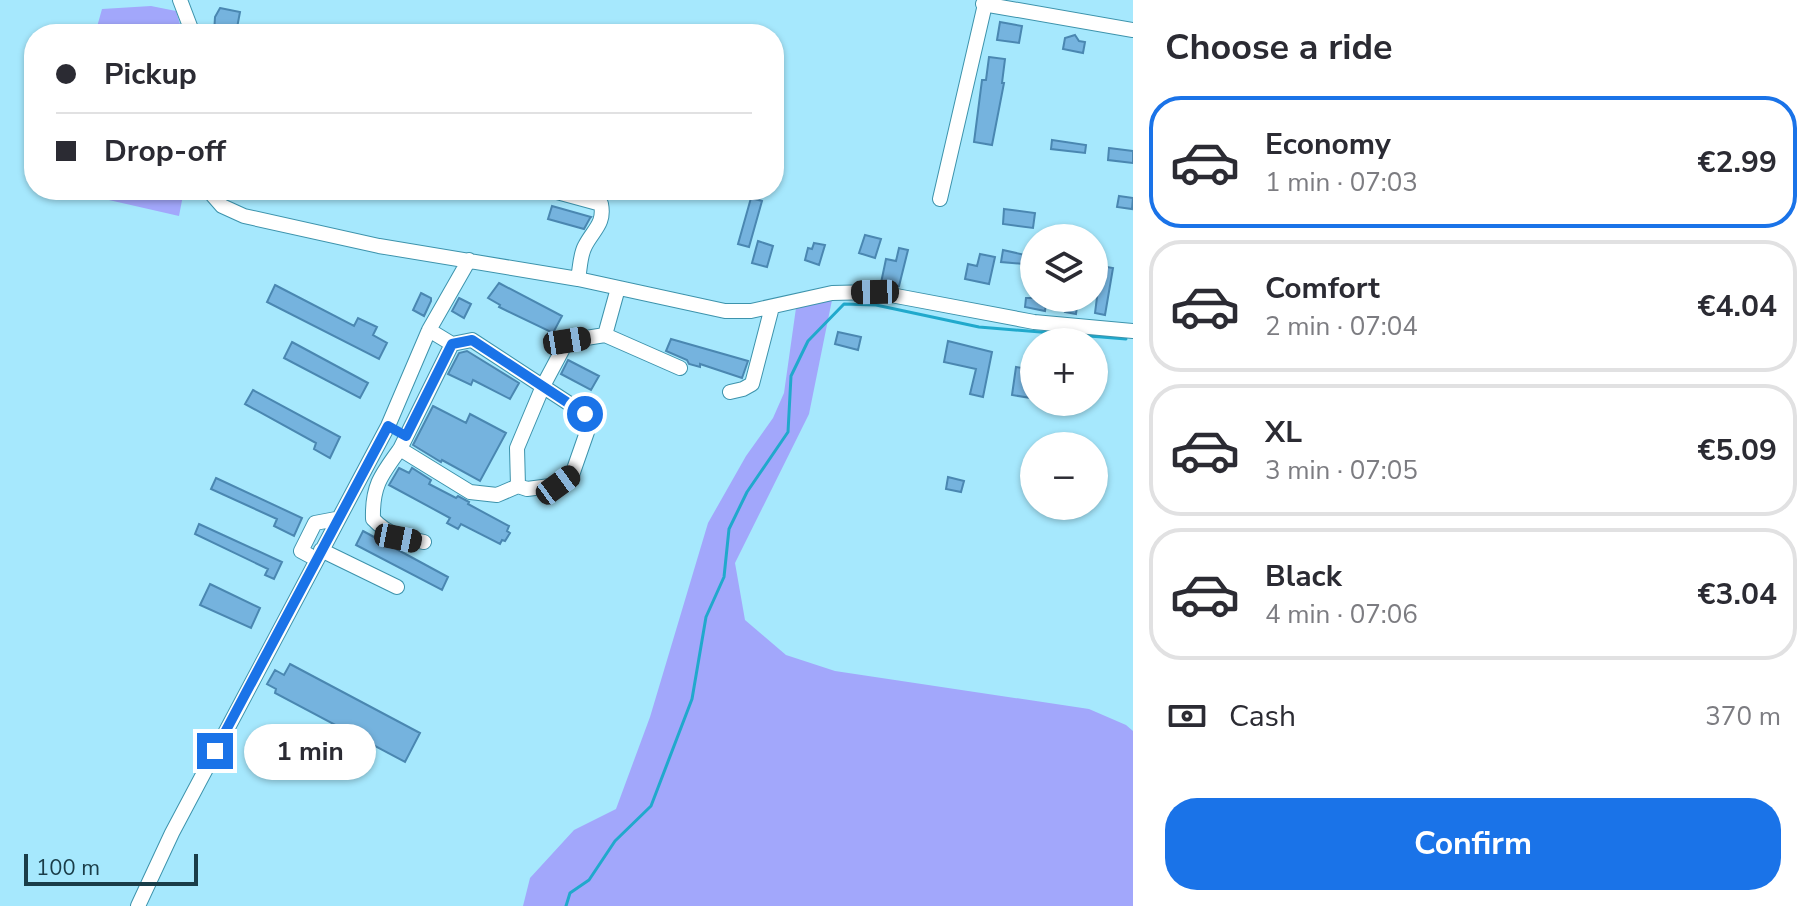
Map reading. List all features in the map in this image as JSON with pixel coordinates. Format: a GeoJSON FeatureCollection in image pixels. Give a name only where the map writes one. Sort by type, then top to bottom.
{"type":"FeatureCollection","features":[{"type":"Feature","properties":{"kind":"street"},"geometry":{"type":"LineString","coordinates":[[180,0],[189,24]]}},
{"type":"Feature","properties":{"kind":"street"},"geometry":{"type":"LineString","coordinates":[[940,199],[984,2],[1133,30]]}},
{"type":"Feature","properties":{"kind":"street"},"geometry":{"type":"LineString","coordinates":[[217,200],[222,206],[244,216],[379,246],[578,279],[725,311],[751,311],[832,293],[875,292],[1034,322],[1133,331]]}},
{"type":"Feature","properties":{"kind":"street"},"geometry":{"type":"LineString","coordinates":[[578,279],[583,249],[601,223],[601,204],[586,200]]}},
{"type":"Feature","properties":{"kind":"street"},"geometry":{"type":"LineString","coordinates":[[138,906],[172,833],[388,426],[429,330],[469,260]]}},
{"type":"Feature","properties":{"kind":"street"},"geometry":{"type":"LineString","coordinates":[[605,335],[618,288]]}},
{"type":"Feature","properties":{"kind":"street"},"geometry":{"type":"LineString","coordinates":[[730,392],[752,384],[772,307]]}},
{"type":"Feature","properties":{"kind":"street"},"geometry":{"type":"LineString","coordinates":[[388,426],[403,443],[470,492],[497,495],[518,486],[527,489],[558,485],[572,475],[587,432],[585,414],[472,340],[452,344],[429,330]]}},
{"type":"Feature","properties":{"kind":"street"},"geometry":{"type":"LineString","coordinates":[[518,486],[517,448],[543,386],[567,341],[605,335],[680,368]]}},
{"type":"Feature","properties":{"kind":"street"},"geometry":{"type":"LineString","coordinates":[[424,542],[398,538],[383,530],[373,519],[372,496],[380,475],[403,443],[452,344]]}},
{"type":"Feature","properties":{"kind":"street"},"geometry":{"type":"LineString","coordinates":[[318,554],[397,587]]}},
{"type":"Feature","properties":{"kind":"shaded area"},"geometry":{"type":"Polygon","coordinates":[[[151,6],[176,11],[180,24],[98,24],[102,9],[151,6]]]}},
{"type":"Feature","properties":{"kind":"shaded area"},"geometry":{"type":"Polygon","coordinates":[[[109,200],[182,200],[179,216],[109,200]]]}},
{"type":"Feature","properties":{"kind":"shaded area"},"geometry":{"type":"Polygon","coordinates":[[[832,300],[809,414],[735,563],[745,620],[786,655],[835,671],[1089,709],[1126,725],[1133,731],[1133,906],[523,906],[530,878],[574,830],[616,809],[650,717],[708,523],[746,456],[773,418],[784,393],[796,308],[832,300]]]}},
{"type":"Feature","properties":{"kind":"building"},"geometry":{"type":"Polygon","coordinates":[[[220,8],[240,12],[238,24],[215,24],[220,8]]]}},
{"type":"Feature","properties":{"kind":"building"},"geometry":{"type":"Polygon","coordinates":[[[1000,22],[1022,26],[1019,43],[997,40],[1000,22]]]}},
{"type":"Feature","properties":{"kind":"building"},"geometry":{"type":"Polygon","coordinates":[[[1075,35],[1079,41],[1085,42],[1083,53],[1063,49],[1065,38],[1075,35]]]}},
{"type":"Feature","properties":{"kind":"building"},"geometry":{"type":"Polygon","coordinates":[[[989,57],[1005,59],[1004,83],[992,145],[974,142],[982,80],[986,80],[989,57]]]}},
{"type":"Feature","properties":{"kind":"building"},"geometry":{"type":"Polygon","coordinates":[[[1052,140],[1086,145],[1085,153],[1051,149],[1052,140]]]}},
{"type":"Feature","properties":{"kind":"building"},"geometry":{"type":"Polygon","coordinates":[[[1109,148],[1133,151],[1133,163],[1108,160],[1109,148]]]}},
{"type":"Feature","properties":{"kind":"building"},"geometry":{"type":"Polygon","coordinates":[[[1119,196],[1133,198],[1132,209],[1117,207],[1119,196]]]}},
{"type":"Feature","properties":{"kind":"building"},"geometry":{"type":"Polygon","coordinates":[[[750,200],[762,201],[749,247],[738,244],[750,200]]]}},
{"type":"Feature","properties":{"kind":"building"},"geometry":{"type":"Polygon","coordinates":[[[552,206],[591,217],[584,229],[548,219],[552,206]]]}},
{"type":"Feature","properties":{"kind":"building"},"geometry":{"type":"Polygon","coordinates":[[[1004,209],[1035,213],[1034,224],[1003,224],[1004,209]]]}},
{"type":"Feature","properties":{"kind":"building"},"geometry":{"type":"Polygon","coordinates":[[[865,235],[881,239],[875,258],[859,253],[865,235]]]}},
{"type":"Feature","properties":{"kind":"building"},"geometry":{"type":"Polygon","coordinates":[[[758,241],[773,246],[767,267],[752,263],[758,241]]]}},
{"type":"Feature","properties":{"kind":"building"},"geometry":{"type":"Polygon","coordinates":[[[814,243],[825,245],[819,265],[805,260],[808,248],[812,249],[814,243]]]}},
{"type":"Feature","properties":{"kind":"building"},"geometry":{"type":"Polygon","coordinates":[[[899,248],[908,250],[899,286],[881,283],[886,259],[896,261],[899,248]]]}},
{"type":"Feature","properties":{"kind":"building"},"geometry":{"type":"Polygon","coordinates":[[[1003,250],[1020,254],[1020,264],[1001,262],[1003,250]]]}},
{"type":"Feature","properties":{"kind":"building"},"geometry":{"type":"Polygon","coordinates":[[[980,254],[995,257],[989,284],[965,279],[968,264],[977,266],[980,254]]]}},
{"type":"Feature","properties":{"kind":"building"},"geometry":{"type":"Polygon","coordinates":[[[1108,267],[1113,268],[1108,297],[1108,267]]]}},
{"type":"Feature","properties":{"kind":"building"},"geometry":{"type":"Polygon","coordinates":[[[499,283],[562,316],[553,333],[499,307],[488,298],[499,283]]]}},
{"type":"Feature","properties":{"kind":"building"},"geometry":{"type":"Polygon","coordinates":[[[275,285],[354,326],[358,318],[377,327],[373,335],[387,343],[379,359],[267,302],[275,285]]]}},
{"type":"Feature","properties":{"kind":"building"},"geometry":{"type":"Polygon","coordinates":[[[421,293],[431,298],[424,316],[413,310],[421,293]]]}},
{"type":"Feature","properties":{"kind":"building"},"geometry":{"type":"Polygon","coordinates":[[[459,298],[471,304],[464,318],[452,311],[459,298]]]}},
{"type":"Feature","properties":{"kind":"building"},"geometry":{"type":"Polygon","coordinates":[[[838,332],[861,337],[858,350],[835,344],[838,332]]]}},
{"type":"Feature","properties":{"kind":"building"},"geometry":{"type":"Polygon","coordinates":[[[671,339],[748,361],[742,378],[700,364],[700,367],[689,364],[687,360],[666,351],[671,339]]]}},
{"type":"Feature","properties":{"kind":"building"},"geometry":{"type":"Polygon","coordinates":[[[948,341],[992,352],[983,397],[970,394],[976,369],[944,362],[948,341]]]}},
{"type":"Feature","properties":{"kind":"building"},"geometry":{"type":"Polygon","coordinates":[[[292,342],[368,383],[360,398],[284,358],[292,342]]]}},
{"type":"Feature","properties":{"kind":"building"},"geometry":{"type":"Polygon","coordinates":[[[467,351],[519,383],[510,399],[473,380],[471,385],[448,374],[459,353],[467,351]]]}},
{"type":"Feature","properties":{"kind":"building"},"geometry":{"type":"Polygon","coordinates":[[[568,360],[599,376],[591,390],[561,374],[568,360]]]}},
{"type":"Feature","properties":{"kind":"building"},"geometry":{"type":"Polygon","coordinates":[[[1016,367],[1020,368],[1020,396],[1012,395],[1016,367]]]}},
{"type":"Feature","properties":{"kind":"building"},"geometry":{"type":"Polygon","coordinates":[[[253,390],[340,437],[330,458],[314,449],[316,443],[245,404],[253,390]]]}},
{"type":"Feature","properties":{"kind":"building"},"geometry":{"type":"Polygon","coordinates":[[[433,406],[466,423],[470,414],[506,433],[480,481],[413,445],[433,406]]]}},
{"type":"Feature","properties":{"kind":"building"},"geometry":{"type":"Polygon","coordinates":[[[399,468],[409,473],[412,468],[431,480],[429,484],[456,498],[458,496],[509,526],[507,531],[510,533],[505,541],[502,540],[500,544],[461,524],[458,529],[447,523],[450,518],[389,485],[399,468]]]}},
{"type":"Feature","properties":{"kind":"building"},"geometry":{"type":"Polygon","coordinates":[[[948,477],[964,481],[961,492],[946,489],[948,477]]]}},
{"type":"Feature","properties":{"kind":"building"},"geometry":{"type":"Polygon","coordinates":[[[216,478],[302,518],[294,536],[274,526],[277,519],[211,489],[216,478]]]}},
{"type":"Feature","properties":{"kind":"building"},"geometry":{"type":"Polygon","coordinates":[[[199,524],[282,562],[274,579],[265,575],[268,569],[195,534],[199,524]]]}},
{"type":"Feature","properties":{"kind":"building"},"geometry":{"type":"Polygon","coordinates":[[[363,531],[448,577],[442,590],[356,545],[363,531]]]}},
{"type":"Feature","properties":{"kind":"building"},"geometry":{"type":"Polygon","coordinates":[[[210,584],[260,608],[251,628],[200,605],[210,584]]]}},
{"type":"Feature","properties":{"kind":"building"},"geometry":{"type":"Polygon","coordinates":[[[290,664],[420,733],[405,762],[275,693],[276,689],[267,684],[275,670],[284,675],[290,664]]]}},
{"type":"Feature","properties":{"kind":"building"},"geometry":{"type":"Polygon","coordinates":[[[287,727],[335,752],[324,772],[276,747],[287,727]]]}},
{"type":"Feature","properties":{"kind":"waterway"},"geometry":{"type":"LineString","coordinates":[[566,906],[570,893],[589,880],[615,841],[651,806],[692,699],[706,617],[724,577],[729,529],[747,492],[788,432],[791,376],[808,341],[844,304],[876,305],[979,327],[1126,339]]}},
{"type":"Feature","properties":{"kind":"route"},"geometry":{"type":"LineString","coordinates":[[215,751],[388,426],[406,436],[452,344],[472,340],[585,414]]}}]}
